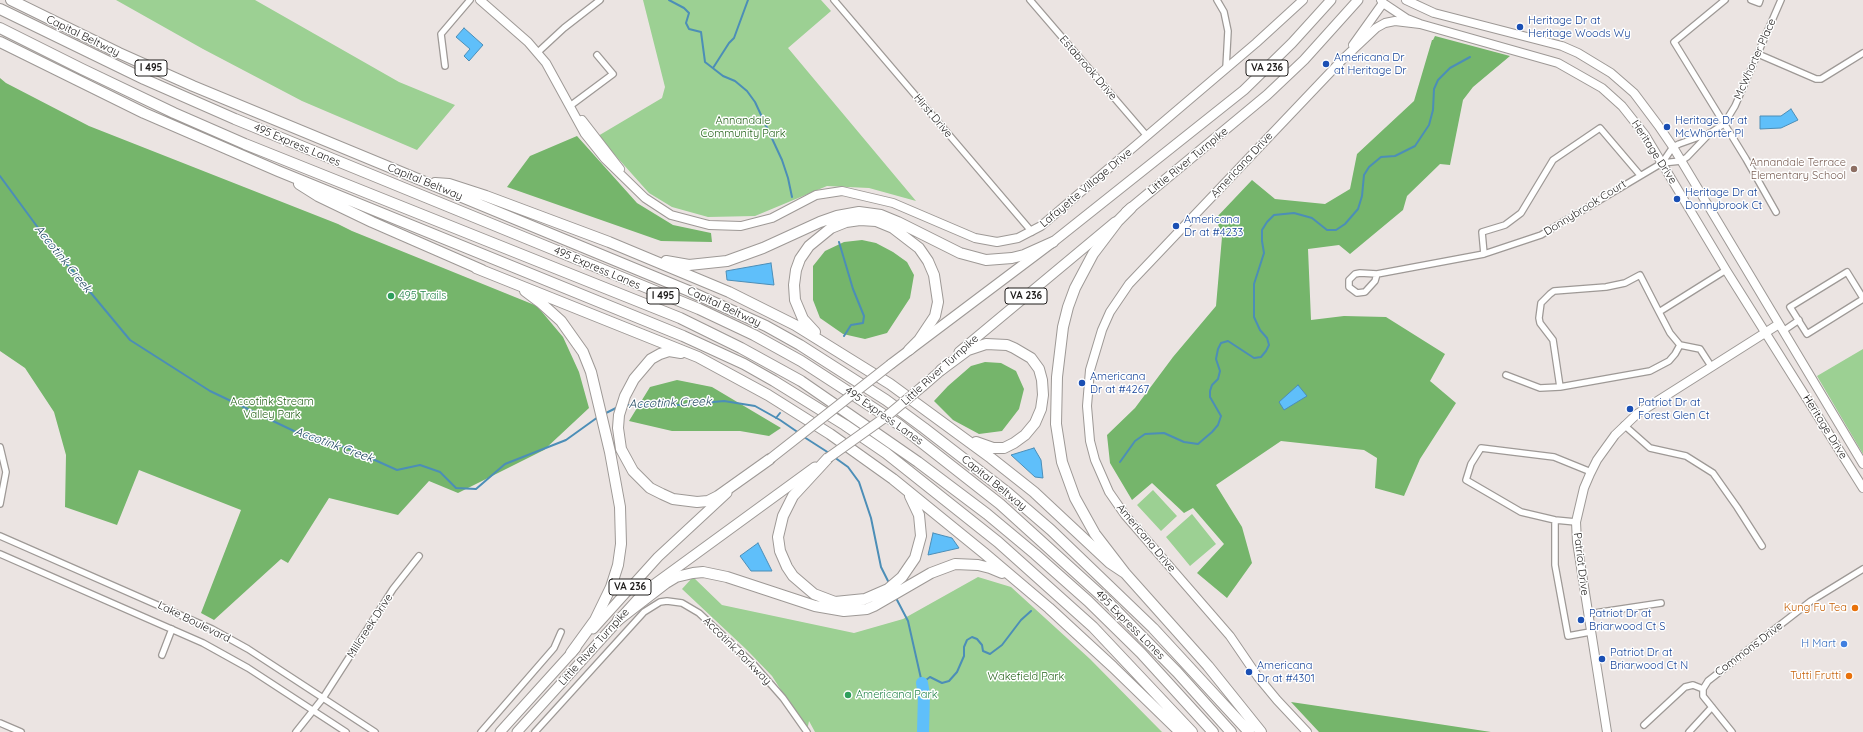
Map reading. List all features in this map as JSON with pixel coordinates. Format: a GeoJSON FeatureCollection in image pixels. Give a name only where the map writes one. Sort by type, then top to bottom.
{"type":"FeatureCollection","features":[{"type":"Feature","properties":{"kind":"highway","name":"Capital Beltway"},"geometry":{"type":"LineString","coordinates":[[10,0],[118,53],[186,83],[682,288],[735,311],[800,344],[886,400],[1008,493],[1080,555],[1153,628],[1249,732]]}},
{"type":"Feature","properties":{"kind":"highway","name":"495 Express Lanes"},"geometry":{"type":"LineString","coordinates":[[0,9],[144,79],[235,119],[706,312],[760,338],[801,361],[898,424],[1000,504],[1106,600],[1177,672],[1230,732]]}},
{"type":"Feature","properties":{"kind":"highway","name":"495 Express Lanes"},"geometry":{"type":"LineString","coordinates":[[0,28],[89,73],[245,144],[680,318],[727,340],[795,378],[851,414],[918,462],[987,514],[1035,554],[1088,601],[1141,653],[1213,732]]}},
{"type":"Feature","properties":{"kind":"highway","name":"I 495"},"geometry":{"type":"LineString","coordinates":[[0,42],[138,110],[278,171],[683,336],[744,364],[804,398],[911,472],[1004,547],[1093,627],[1192,732]]}},
{"type":"Feature","properties":{"kind":"highway"},"geometry":{"type":"LineString","coordinates":[[278,171],[318,196],[521,289],[541,303],[561,321],[583,352],[593,382],[610,452],[620,507],[621,544],[618,565],[604,604],[590,628],[571,653]]}},
{"type":"Feature","properties":{"kind":"highway"},"geometry":{"type":"LineString","coordinates":[[425,182],[449,184],[486,196],[624,249],[743,299],[795,325],[890,384],[953,430],[1034,492],[1110,563],[1124,573]]}},
{"type":"Feature","properties":{"kind":"highway"},"geometry":{"type":"LineString","coordinates":[[1131,208],[1118,221],[1093,254],[1075,288],[1063,327],[1057,377],[1056,424],[1062,462],[1075,498],[1095,534],[1124,573],[1208,666],[1261,732]]}},
{"type":"Feature","properties":{"kind":"highway"},"geometry":{"type":"LineString","coordinates":[[624,249],[673,263],[689,265],[715,263],[743,256],[820,222],[837,216],[859,212],[881,215],[960,253],[986,260],[1012,258],[1024,255],[1053,242]]}},
{"type":"Feature","properties":{"kind":"highway"},"geometry":{"type":"LineString","coordinates":[[838,351],[809,328],[798,311],[794,285],[796,270],[800,259],[808,246],[819,236],[831,228],[846,222],[860,220],[876,221],[893,228],[907,237],[919,248],[928,261],[934,275],[938,302],[935,316],[919,340],[909,350]]}},
{"type":"Feature","properties":{"kind":"highway"},"geometry":{"type":"LineString","coordinates":[[476,268],[676,347],[715,365],[798,413],[893,479],[946,522],[1048,608],[1113,667],[1180,732]]}},
{"type":"Feature","properties":{"kind":"highway"},"geometry":{"type":"LineString","coordinates":[[941,370],[968,350],[986,344],[1007,345],[1022,351],[1031,358],[1039,369],[1042,380],[1044,395],[1041,409],[1035,424],[1014,444],[1004,448],[993,448],[971,440],[953,430]]}},
{"type":"Feature","properties":{"kind":"highway"},"geometry":{"type":"LineString","coordinates":[[715,365],[688,355],[669,351],[651,359],[634,378],[625,396],[619,414],[618,428],[621,449],[633,471],[650,488],[673,499],[697,502],[708,501],[718,496],[770,458]]}},
{"type":"Feature","properties":{"kind":"highway"},"geometry":{"type":"LineString","coordinates":[[828,458],[803,480],[789,502],[779,528],[778,544],[792,576],[806,588],[825,599],[866,604],[888,589],[902,577],[911,566],[919,546],[921,522],[911,497],[893,479]]}},
{"type":"Feature","properties":{"kind":"highway"},"geometry":{"type":"LineString","coordinates":[[618,620],[666,583],[676,577],[693,573],[703,572],[727,576],[826,609],[844,611],[866,604],[887,600],[912,584],[945,567],[955,564],[978,565],[990,568],[1010,578],[1048,608]]}},
{"type":"Feature","properties":{"kind":"main road","name":"Little River Turnpike"},"geometry":{"type":"LineString","coordinates":[[500,732],[663,552],[727,493],[909,350],[1053,242],[1244,90],[1292,43],[1331,0]]}},
{"type":"Feature","properties":{"kind":"main road","name":"Little River Turnpike"},"geometry":{"type":"LineString","coordinates":[[828,458],[888,416],[941,370],[963,348],[1267,95],[1304,60],[1358,0]]}},
{"type":"Feature","properties":{"kind":"main road","name":"Little River Turnpike"},"geometry":{"type":"LineString","coordinates":[[517,732],[645,591],[657,581],[803,480]]}},
{"type":"Feature","properties":{"kind":"street"},"geometry":{"type":"LineString","coordinates":[[445,66],[440,34],[470,0]]}},
{"type":"Feature","properties":{"kind":"street","name":"Lafayette Village Drive"},"geometry":{"type":"LineString","coordinates":[[480,0],[519,34],[537,53],[552,73],[585,134],[605,159],[645,198],[671,215],[709,226],[756,223],[785,212],[805,199],[816,195],[842,191],[893,203],[985,241],[1008,241],[1032,232],[1060,210],[1226,68],[1303,0]]}},
{"type":"Feature","properties":{"kind":"street"},"geometry":{"type":"LineString","coordinates":[[537,53],[564,28],[600,0]]}},
{"type":"Feature","properties":{"kind":"street","name":"Hirst Drive"},"geometry":{"type":"LineString","coordinates":[[834,0],[1032,232]]}},
{"type":"Feature","properties":{"kind":"street","name":"Estabrook Drive"},"geometry":{"type":"LineString","coordinates":[[1030,0],[1146,136]]}},
{"type":"Feature","properties":{"kind":"street"},"geometry":{"type":"LineString","coordinates":[[1217,0],[1224,12],[1228,31],[1226,68]]}},
{"type":"Feature","properties":{"kind":"street","name":"Heritage Drive"},"geometry":{"type":"LineString","coordinates":[[1406,0],[1434,13],[1550,43],[1578,53],[1611,73],[1634,93],[1673,147],[1863,464]]}},
{"type":"Feature","properties":{"kind":"street"},"geometry":{"type":"LineString","coordinates":[[1725,0],[1674,42],[1776,212]]}},
{"type":"Feature","properties":{"kind":"street"},"geometry":{"type":"LineString","coordinates":[[1751,0],[1759,3],[1760,0]]}},
{"type":"Feature","properties":{"kind":"street","name":"McWhorter Place"},"geometry":{"type":"LineString","coordinates":[[1673,147],[1710,133],[1724,124],[1735,106],[1781,0]]}},
{"type":"Feature","properties":{"kind":"street","name":"Heritage Drive"},"geometry":{"type":"LineString","coordinates":[[1382,2],[1407,19],[1420,24],[1460,37],[1546,59],[1571,69],[1602,88],[1622,106],[1645,135],[1726,270],[1863,488]]}},
{"type":"Feature","properties":{"kind":"street","name":"Americana Drive"},"geometry":{"type":"LineString","coordinates":[[1342,60],[1382,2]]}},
{"type":"Feature","properties":{"kind":"street","name":"Americana Drive"},"geometry":{"type":"LineString","coordinates":[[1306,732],[1263,684],[1226,630],[1118,506],[1101,477],[1095,460],[1088,424],[1087,388],[1091,366],[1102,330],[1110,312],[1129,284],[1342,60],[1376,28],[1385,23],[1395,21],[1420,24]]}},
{"type":"Feature","properties":{"kind":"street"},"geometry":{"type":"LineString","coordinates":[[1758,54],[1816,79],[1821,79],[1863,53]]}},
{"type":"Feature","properties":{"kind":"street"},"geometry":{"type":"LineString","coordinates":[[570,106],[613,74],[597,55]]}},
{"type":"Feature","properties":{"kind":"street","name":"Donnybrook Court"},"geometry":{"type":"LineString","coordinates":[[1484,254],[1482,232],[1504,225],[1521,213],[1553,160],[1600,128],[1640,175]]}},
{"type":"Feature","properties":{"kind":"street","name":"McWhorter Place"},"geometry":{"type":"LineString","coordinates":[[1681,161],[1687,157],[1710,133]]}},
{"type":"Feature","properties":{"kind":"street"},"geometry":{"type":"LineString","coordinates":[[1662,162],[1673,147]]}},
{"type":"Feature","properties":{"kind":"street"},"geometry":{"type":"LineString","coordinates":[[1662,162],[1681,161]]}},
{"type":"Feature","properties":{"kind":"street","name":"Donnybrook Court"},"geometry":{"type":"LineString","coordinates":[[1377,274],[1375,281],[1365,292],[1357,293],[1350,287],[1349,280],[1354,274],[1377,274],[1484,254],[1541,235],[1662,162]]}},
{"type":"Feature","properties":{"kind":"street"},"geometry":{"type":"LineString","coordinates":[[1659,312],[1726,270]]}},
{"type":"Feature","properties":{"kind":"street"},"geometry":{"type":"LineString","coordinates":[[1847,272],[1863,298],[1807,334],[1799,320],[1790,307],[1847,272]]}},
{"type":"Feature","properties":{"kind":"street"},"geometry":{"type":"LineString","coordinates":[[1560,387],[1553,340],[1540,323],[1539,318],[1541,303],[1554,291],[1625,284],[1640,275],[1670,333],[1680,345],[1700,349],[1711,366]]}},
{"type":"Feature","properties":{"kind":"street"},"geometry":{"type":"LineString","coordinates":[[1781,328],[1799,320]]}},
{"type":"Feature","properties":{"kind":"street","name":"Patriot Drive"},"geometry":{"type":"LineString","coordinates":[[1607,732],[1579,557],[1576,522],[1584,488],[1605,447],[1624,425],[1637,414],[1711,366],[1766,333],[1781,328]]}},
{"type":"Feature","properties":{"kind":"street"},"geometry":{"type":"LineString","coordinates":[[1506,375],[1540,388],[1560,387],[1650,371],[1669,361],[1680,345]]}},
{"type":"Feature","properties":{"kind":"street"},"geometry":{"type":"LineString","coordinates":[[1624,425],[1650,448],[1686,456],[1713,473],[1762,546]]}},
{"type":"Feature","properties":{"kind":"street"},"geometry":{"type":"LineString","coordinates":[[0,447],[6,472],[0,504]]}},
{"type":"Feature","properties":{"kind":"street"},"geometry":{"type":"LineString","coordinates":[[1576,522],[1555,520],[1522,512],[1466,480],[1471,464],[1481,448],[1554,457],[1591,472]]}},
{"type":"Feature","properties":{"kind":"street"},"geometry":{"type":"LineString","coordinates":[[1555,520],[1556,565],[1568,636],[1590,632]]}},
{"type":"Feature","properties":{"kind":"street","name":"Lake Boulevard"},"geometry":{"type":"LineString","coordinates":[[0,536],[212,629],[248,649],[375,732]]}},
{"type":"Feature","properties":{"kind":"street","name":"Lake Boulevard"},"geometry":{"type":"LineString","coordinates":[[0,554],[172,629],[230,657],[346,732]]}},
{"type":"Feature","properties":{"kind":"street","name":"Millcreek Drive"},"geometry":{"type":"LineString","coordinates":[[313,711],[323,698],[393,589],[419,556]]}},
{"type":"Feature","properties":{"kind":"street","name":"Commons Drive"},"geometry":{"type":"LineString","coordinates":[[1703,689],[1716,674],[1798,611],[1863,569]]}},
{"type":"Feature","properties":{"kind":"street","name":"Accotink Parkway"},"geometry":{"type":"LineString","coordinates":[[535,732],[644,612],[660,602],[674,601],[682,603],[699,613],[754,665],[783,698],[807,732]]}},
{"type":"Feature","properties":{"kind":"street"},"geometry":{"type":"LineString","coordinates":[[1588,614],[1661,603]]}},
{"type":"Feature","properties":{"kind":"street"},"geometry":{"type":"LineString","coordinates":[[162,655],[172,629]]}},
{"type":"Feature","properties":{"kind":"street"},"geometry":{"type":"LineString","coordinates":[[481,732],[554,648],[561,632]]}},
{"type":"Feature","properties":{"kind":"street"},"geometry":{"type":"LineString","coordinates":[[1644,725],[1685,687],[1693,685],[1703,689],[1703,696],[1732,732]]}},
{"type":"Feature","properties":{"kind":"street"},"geometry":{"type":"LineString","coordinates":[[1689,732],[1712,707]]}},
{"type":"Feature","properties":{"kind":"street"},"geometry":{"type":"LineString","coordinates":[[296,732],[313,711]]}},
{"type":"Feature","properties":{"kind":"street"},"geometry":{"type":"LineString","coordinates":[[1,725],[21,732]]}},
{"type":"Feature","properties":{"kind":"green space"},"geometry":{"type":"Polygon","coordinates":[[[116,0],[255,0],[399,82],[455,105],[417,150],[302,101],[203,49],[116,0]]]}},
{"type":"Feature","properties":{"kind":"green space","name":"Annandale Community Park"},"geometry":{"type":"Polygon","coordinates":[[[643,0],[821,0],[831,11],[788,48],[916,201],[869,188],[827,186],[755,216],[708,217],[672,207],[649,193],[598,136],[662,98],[665,87],[643,0]]]}},
{"type":"Feature","properties":{"kind":"green space"},"geometry":{"type":"Polygon","coordinates":[[[1435,36],[1510,56],[1473,87],[1463,100],[1450,165],[1440,164],[1407,196],[1403,210],[1350,254],[1339,245],[1308,249],[1311,320],[1344,316],[1386,317],[1445,354],[1430,381],[1456,403],[1420,459],[1404,496],[1375,488],[1377,458],[1364,450],[1281,441],[1216,485],[1242,527],[1252,563],[1227,598],[1197,573],[1224,544],[1193,508],[1184,513],[1152,483],[1132,500],[1110,463],[1107,435],[1135,408],[1173,357],[1216,306],[1222,237],[1216,218],[1252,180],[1275,199],[1325,204],[1350,189],[1357,154],[1414,101],[1432,40],[1435,36]]]}},
{"type":"Feature","properties":{"kind":"green space","name":"Accotink Stream Valley Park"},"geometry":{"type":"Polygon","coordinates":[[[0,78],[6,83],[89,126],[338,224],[537,306],[563,337],[579,372],[589,408],[544,450],[458,493],[429,481],[398,515],[329,498],[288,563],[281,559],[214,620],[201,613],[241,510],[139,470],[117,525],[65,507],[66,455],[54,412],[25,368],[0,351],[0,78]]]}},
{"type":"Feature","properties":{"kind":"green space"},"geometry":{"type":"Polygon","coordinates":[[[577,136],[637,203],[673,225],[711,233],[712,242],[661,241],[507,187],[530,156],[577,136]]]}},
{"type":"Feature","properties":{"kind":"green space"},"geometry":{"type":"Polygon","coordinates":[[[862,240],[876,243],[893,252],[907,262],[914,275],[910,298],[887,333],[865,339],[843,334],[820,318],[813,300],[813,266],[825,251],[844,242],[862,240]]]}},
{"type":"Feature","properties":{"kind":"green space"},"geometry":{"type":"Polygon","coordinates":[[[1863,349],[1863,454],[1817,376],[1863,349]]]}},
{"type":"Feature","properties":{"kind":"green space"},"geometry":{"type":"Polygon","coordinates":[[[985,362],[1001,363],[1016,371],[1024,389],[1019,409],[1002,431],[979,434],[953,420],[934,401],[948,386],[971,366],[985,362]]]}},
{"type":"Feature","properties":{"kind":"green space"},"geometry":{"type":"Polygon","coordinates":[[[677,380],[712,387],[781,428],[769,436],[740,431],[672,431],[629,421],[650,387],[677,380]]]}},
{"type":"Feature","properties":{"kind":"green space"},"geometry":{"type":"Polygon","coordinates":[[[1153,490],[1177,516],[1161,531],[1137,505],[1153,490]]]}},
{"type":"Feature","properties":{"kind":"green space"},"geometry":{"type":"Polygon","coordinates":[[[1192,514],[1216,544],[1190,566],[1166,537],[1192,514]]]}},
{"type":"Feature","properties":{"kind":"green space","name":"Wakefield Park"},"geometry":{"type":"Polygon","coordinates":[[[693,577],[722,605],[854,633],[903,619],[978,577],[1011,587],[1090,659],[1162,732],[815,732],[809,721],[807,731],[772,676],[747,650],[682,589],[693,577]]]}},
{"type":"Feature","properties":{"kind":"green space"},"geometry":{"type":"Polygon","coordinates":[[[1291,702],[1399,718],[1491,732],[1319,732],[1291,702]]]}},
{"type":"Feature","properties":{"kind":"water"},"geometry":{"type":"Polygon","coordinates":[[[464,28],[483,45],[469,61],[464,56],[470,49],[456,37],[464,28]]]}},
{"type":"Feature","properties":{"kind":"water"},"geometry":{"type":"Polygon","coordinates":[[[1791,109],[1798,120],[1781,128],[1760,129],[1760,116],[1781,116],[1791,109]]]}},
{"type":"Feature","properties":{"kind":"water"},"geometry":{"type":"Polygon","coordinates":[[[771,263],[774,285],[727,280],[726,271],[771,263]]]}},
{"type":"Feature","properties":{"kind":"water"},"geometry":{"type":"Polygon","coordinates":[[[1298,385],[1307,396],[1284,410],[1279,402],[1298,385]]]}},
{"type":"Feature","properties":{"kind":"water"},"geometry":{"type":"Polygon","coordinates":[[[1034,448],[1041,460],[1043,478],[1035,477],[1011,455],[1034,448]]]}},
{"type":"Feature","properties":{"kind":"water"},"geometry":{"type":"Polygon","coordinates":[[[933,533],[952,538],[959,548],[928,555],[933,533]]]}},
{"type":"Feature","properties":{"kind":"water"},"geometry":{"type":"Polygon","coordinates":[[[758,543],[772,571],[751,571],[740,556],[758,543]]]}},
{"type":"Feature","properties":{"kind":"waterway"},"geometry":{"type":"LineString","coordinates":[[669,0],[684,8],[689,13],[686,23],[689,29],[701,32],[705,62],[723,76],[735,81],[747,91],[755,102],[782,160],[792,197]]}},
{"type":"Feature","properties":{"kind":"waterway"},"geometry":{"type":"LineString","coordinates":[[713,68],[729,43],[734,38],[748,0]]}},
{"type":"Feature","properties":{"kind":"waterway"},"geometry":{"type":"LineString","coordinates":[[1120,462],[1135,441],[1145,434],[1164,433],[1184,442],[1198,444],[1212,432],[1218,425],[1221,416],[1210,397],[1212,385],[1218,379],[1220,371],[1216,359],[1221,343],[1228,341],[1254,358],[1261,357],[1269,345],[1267,338],[1260,330],[1254,317],[1254,284],[1264,253],[1262,230],[1267,222],[1274,215],[1294,213],[1312,218],[1327,230],[1336,230],[1345,224],[1358,209],[1362,196],[1364,175],[1369,167],[1381,157],[1395,156],[1415,146],[1429,125],[1433,110],[1434,89],[1438,80],[1450,68],[1470,57]]}},
{"type":"Feature","properties":{"kind":"waterway","name":"Accotink Creek"},"geometry":{"type":"LineString","coordinates":[[0,176],[47,240],[130,340],[210,391],[296,432],[348,448],[397,470],[420,465],[440,472],[456,488],[476,489],[505,464],[566,440],[598,417]]}},
{"type":"Feature","properties":{"kind":"waterway"},"geometry":{"type":"LineString","coordinates":[[839,242],[853,289],[864,316],[863,323],[851,325],[844,336]]}},
{"type":"Feature","properties":{"kind":"waterway","name":"Accotink Creek"},"geometry":{"type":"LineString","coordinates":[[626,405],[681,405],[724,401],[755,406],[799,433]]}},
{"type":"Feature","properties":{"kind":"waterway","name":"Accotink Creek"},"geometry":{"type":"LineString","coordinates":[[604,414],[618,407]]}},
{"type":"Feature","properties":{"kind":"waterway","name":"Accotink Creek"},"geometry":{"type":"LineString","coordinates":[[776,418],[780,413]]}},
{"type":"Feature","properties":{"kind":"waterway","name":"Accotink Creek"},"geometry":{"type":"LineString","coordinates":[[804,437],[829,453]]}},
{"type":"Feature","properties":{"kind":"waterway","name":"Accotink Creek"},"geometry":{"type":"LineString","coordinates":[[834,457],[848,467],[859,482],[871,518],[881,567],[889,583]]}},
{"type":"Feature","properties":{"kind":"waterway"},"geometry":{"type":"LineString","coordinates":[[896,598],[908,621],[922,683],[930,677],[942,683],[949,681],[957,672],[964,656],[964,647],[967,640],[972,637],[977,639],[982,645],[983,651],[990,654],[1002,645],[1021,620],[1031,611]]}},
{"type":"Feature","properties":{"kind":"waterway","name":"Accotink Creek"},"geometry":{"type":"LineString","coordinates":[[922,683],[924,694],[923,732]]}},
{"type":"Feature","properties":{"kind":"place","name":"Heritage Dr at Heritage Woods Wy"},"geometry":{"type":"Point","coordinates":[1520,27]}},
{"type":"Feature","properties":{"kind":"place","name":"Americana Dr at Heritage Dr"},"geometry":{"type":"Point","coordinates":[1326,64]}},
{"type":"Feature","properties":{"kind":"place","name":"Heritage Dr at McWhorter Pl"},"geometry":{"type":"Point","coordinates":[1667,127]}},
{"type":"Feature","properties":{"kind":"place","name":"Annandale Terrace Elementary School"},"geometry":{"type":"Point","coordinates":[1854,169]}},
{"type":"Feature","properties":{"kind":"place","name":"Heritage Dr at Donnybrook Ct"},"geometry":{"type":"Point","coordinates":[1677,199]}},
{"type":"Feature","properties":{"kind":"place","name":"Americana Dr at #4233"},"geometry":{"type":"Point","coordinates":[1176,226]}},
{"type":"Feature","properties":{"kind":"place","name":"495 Trails"},"geometry":{"type":"Point","coordinates":[391,296]}},
{"type":"Feature","properties":{"kind":"place","name":"Americana Dr at #4267"},"geometry":{"type":"Point","coordinates":[1082,383]}},
{"type":"Feature","properties":{"kind":"place","name":"Patriot Dr at Forest Glen Ct"},"geometry":{"type":"Point","coordinates":[1630,409]}},
{"type":"Feature","properties":{"kind":"place","name":"Kung Fu Tea"},"geometry":{"type":"Point","coordinates":[1855,608]}},
{"type":"Feature","properties":{"kind":"place","name":"Patriot Dr at Briarwood Ct S"},"geometry":{"type":"Point","coordinates":[1581,620]}},
{"type":"Feature","properties":{"kind":"place","name":"H Mart"},"geometry":{"type":"Point","coordinates":[1844,644]}},
{"type":"Feature","properties":{"kind":"place","name":"Patriot Dr at Briarwood Ct N"},"geometry":{"type":"Point","coordinates":[1602,659]}},
{"type":"Feature","properties":{"kind":"place","name":"Americana Dr at #4301"},"geometry":{"type":"Point","coordinates":[1249,672]}},
{"type":"Feature","properties":{"kind":"place","name":"Tutti Frutti"},"geometry":{"type":"Point","coordinates":[1849,676]}},
{"type":"Feature","properties":{"kind":"place","name":"Americana Park"},"geometry":{"type":"Point","coordinates":[848,695]}}]}
